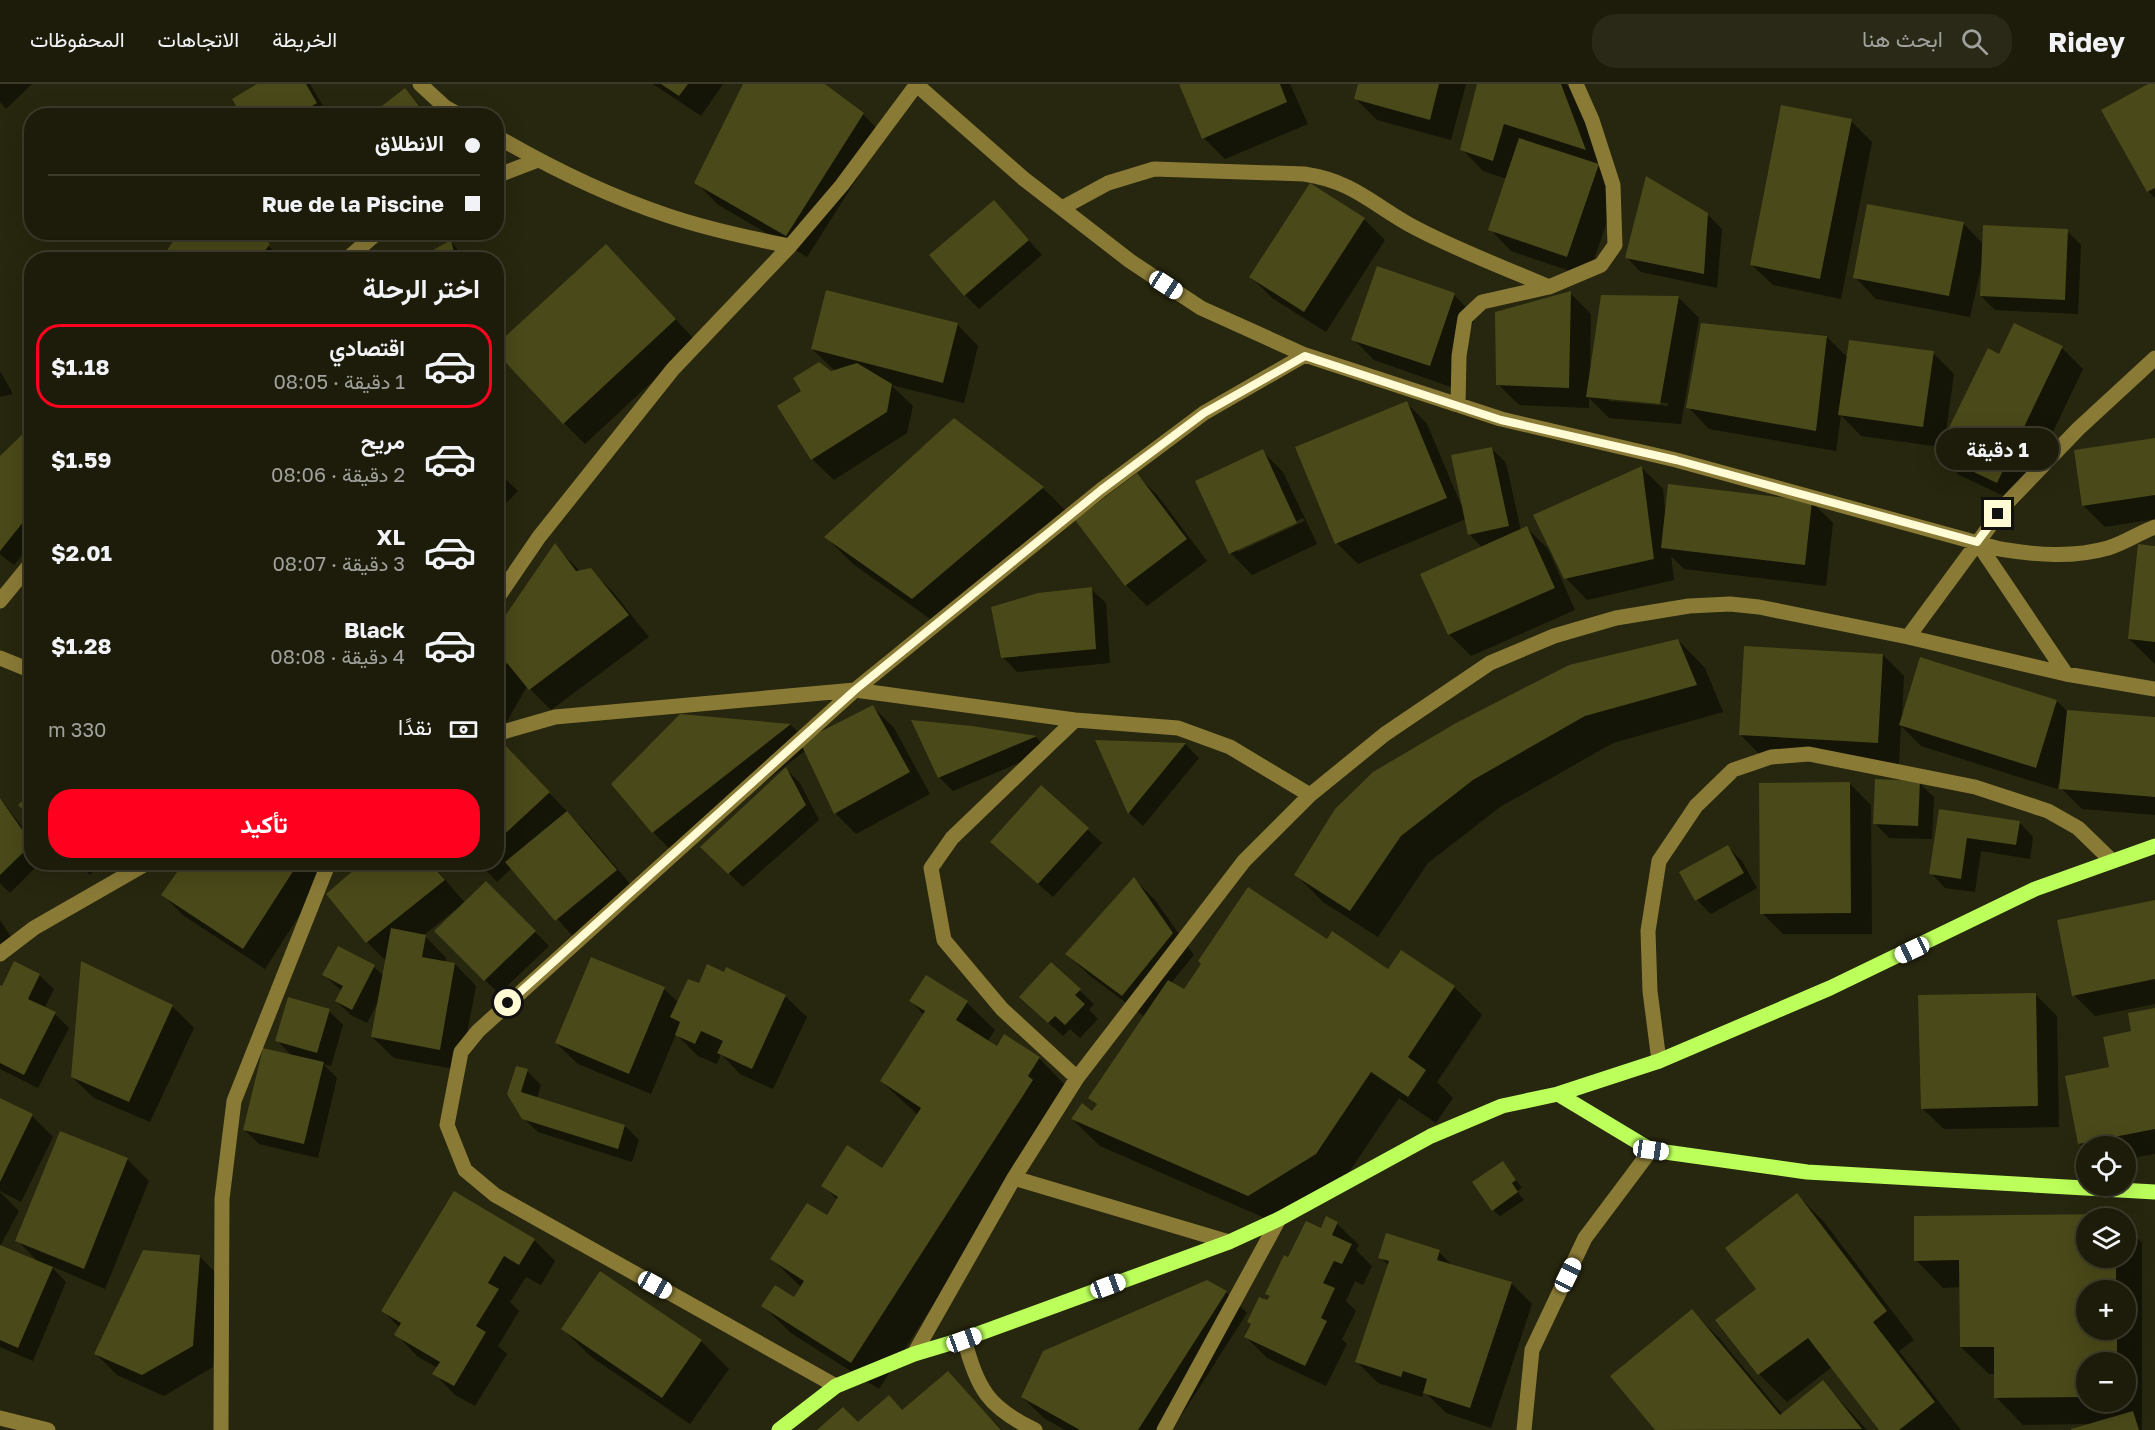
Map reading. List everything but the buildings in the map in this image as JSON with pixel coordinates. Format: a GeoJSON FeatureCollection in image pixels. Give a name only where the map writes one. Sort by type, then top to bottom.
{"type":"FeatureCollection","features":[{"type":"Feature","properties":{"kind":"main road"},"geometry":{"type":"LineString","coordinates":[[779,1430],[836,1386],[914,1354],[964,1340],[1229,1242],[1279,1219],[1431,1136],[1502,1106],[1558,1094],[1659,1061],[1830,988],[2035,889],[2155,846]]}},
{"type":"Feature","properties":{"kind":"main road"},"geometry":{"type":"LineString","coordinates":[[1558,1094],[1651,1150],[1807,1172],[2152,1189]]}},
{"type":"Feature","properties":{"kind":"street"},"geometry":{"type":"LineString","coordinates":[[420,84],[448,108]]}},
{"type":"Feature","properties":{"kind":"street"},"geometry":{"type":"LineString","coordinates":[[504,588],[539,537],[673,369],[790,246],[842,185],[917,84],[1062,208],[1130,261],[1201,308],[1305,356],[1501,420],[1676,460],[2024,553],[2079,554],[2109,548],[2155,527]]}},
{"type":"Feature","properties":{"kind":"street"},"geometry":{"type":"LineString","coordinates":[[1458,405],[1459,356],[1465,318],[1482,302],[1549,287],[1601,265],[1615,245],[1613,185],[1593,120],[1576,84]]}},
{"type":"Feature","properties":{"kind":"street"},"geometry":{"type":"LineString","coordinates":[[504,141],[538,160],[666,215],[735,235],[790,246]]}},
{"type":"Feature","properties":{"kind":"street"},"geometry":{"type":"LineString","coordinates":[[504,173],[538,160]]}},
{"type":"Feature","properties":{"kind":"street"},"geometry":{"type":"LineString","coordinates":[[1062,208],[1108,183],[1154,169],[1304,174],[1329,177],[1368,196],[1410,225],[1549,287]]}},
{"type":"Feature","properties":{"kind":"street"},"geometry":{"type":"LineString","coordinates":[[355,252],[369,240]]}},
{"type":"Feature","properties":{"kind":"street"},"geometry":{"type":"LineString","coordinates":[[836,1386],[495,1195],[465,1170],[447,1125],[461,1052],[478,1031],[855,690],[1101,490],[1204,413],[1305,356]]}},
{"type":"Feature","properties":{"kind":"street"},"geometry":{"type":"LineString","coordinates":[[1908,637],[2006,504],[2078,429],[2155,358]]}},
{"type":"Feature","properties":{"kind":"street"},"geometry":{"type":"LineString","coordinates":[[1977,542],[2066,674]]}},
{"type":"Feature","properties":{"kind":"street"},"geometry":{"type":"LineString","coordinates":[[0,601],[24,572]]}},
{"type":"Feature","properties":{"kind":"street"},"geometry":{"type":"LineString","coordinates":[[914,1354],[1014,1178],[1077,1078],[1244,861],[1310,795],[1385,734],[1490,663],[1554,636],[1616,618],[1689,606],[1730,604],[1759,607],[1908,637],[2066,674],[2155,689]]}},
{"type":"Feature","properties":{"kind":"street"},"geometry":{"type":"LineString","coordinates":[[0,658],[24,668]]}},
{"type":"Feature","properties":{"kind":"street"},"geometry":{"type":"LineString","coordinates":[[504,732],[555,717],[855,690],[996,707],[1075,720],[1178,728],[1230,747],[1310,795]]}},
{"type":"Feature","properties":{"kind":"street"},"geometry":{"type":"LineString","coordinates":[[1075,720],[952,838],[931,868],[944,940],[1002,1009],[1077,1078]]}},
{"type":"Feature","properties":{"kind":"street"},"geometry":{"type":"LineString","coordinates":[[1659,1061],[1650,991],[1648,931],[1659,861],[1696,806],[1732,770],[1771,757],[1809,754],[1975,787],[2058,817],[2078,828],[2111,860]]}},
{"type":"Feature","properties":{"kind":"street"},"geometry":{"type":"LineString","coordinates":[[0,954],[34,928],[134,870]]}},
{"type":"Feature","properties":{"kind":"street"},"geometry":{"type":"LineString","coordinates":[[220,1430],[222,1198],[234,1101],[326,870]]}},
{"type":"Feature","properties":{"kind":"street"},"geometry":{"type":"LineString","coordinates":[[1524,1430],[1532,1350],[1585,1238],[1651,1150]]}},
{"type":"Feature","properties":{"kind":"street"},"geometry":{"type":"LineString","coordinates":[[1014,1178],[1229,1242]]}},
{"type":"Feature","properties":{"kind":"street"},"geometry":{"type":"LineString","coordinates":[[1164,1430],[1279,1219]]}},
{"type":"Feature","properties":{"kind":"street"},"geometry":{"type":"LineString","coordinates":[[964,1340],[973,1371],[995,1407],[1035,1430]]}},
{"type":"Feature","properties":{"kind":"street"},"geometry":{"type":"LineString","coordinates":[[0,1418],[48,1430]]}},
{"type":"Feature","properties":{"kind":"route"},"geometry":{"type":"LineString","coordinates":[[508,1003],[855,690],[1101,490],[1204,413],[1255,382],[1305,356],[1501,420],[1676,460],[1977,542],[1998,514]]}}]}
